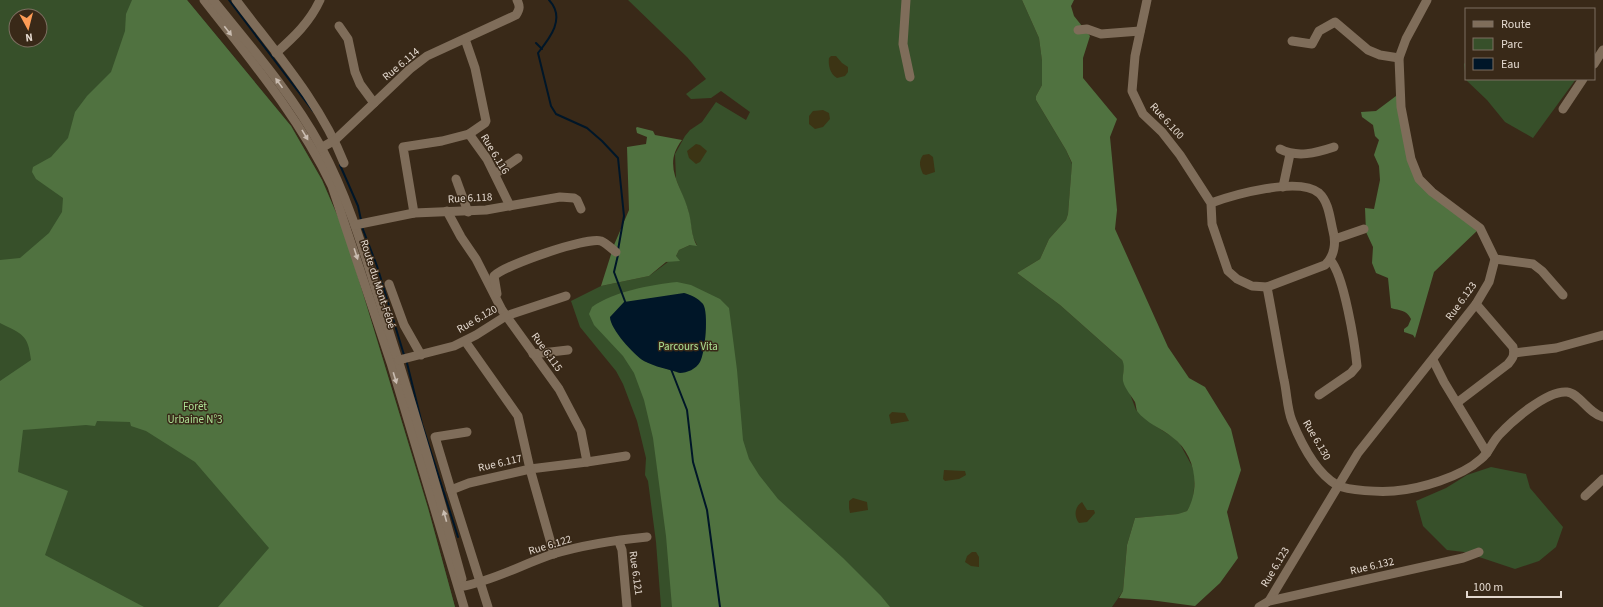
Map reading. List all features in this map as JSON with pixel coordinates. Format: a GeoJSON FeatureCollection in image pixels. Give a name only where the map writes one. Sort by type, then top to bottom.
{"type":"FeatureCollection","features":[{"type":"Feature","properties":{"kind":"street","name":"Route du Mont-Fébé"},"geometry":{"type":"LineString","coordinates":[[204,0],[294,117],[332,186],[389,356],[464,607]]}},
{"type":"Feature","properties":{"kind":"street","name":"Route du Mont-Fébé"},"geometry":{"type":"LineString","coordinates":[[213,0],[287,94],[321,148],[355,225],[444,512],[470,607]]}},
{"type":"Feature","properties":{"kind":"street"},"geometry":{"type":"LineString","coordinates":[[236,0],[320,113],[335,140],[344,163]]}},
{"type":"Feature","properties":{"kind":"street"},"geometry":{"type":"LineString","coordinates":[[276,53],[295,36],[308,21],[320,0]]}},
{"type":"Feature","properties":{"kind":"street","name":"Rue 6.114"},"geometry":{"type":"LineString","coordinates":[[321,148],[335,140],[410,69],[427,56],[516,14],[519,10],[519,5],[516,0]]}},
{"type":"Feature","properties":{"kind":"street"},"geometry":{"type":"LineString","coordinates":[[906,0],[903,44],[910,77]]}},
{"type":"Feature","properties":{"kind":"street","name":"Rue 6.100"},"geometry":{"type":"LineString","coordinates":[[1147,0],[1140,31],[1132,87],[1143,114],[1162,132],[1180,155],[1211,203]]}},
{"type":"Feature","properties":{"kind":"street"},"geometry":{"type":"LineString","coordinates":[[1427,0],[1406,39],[1399,58],[1401,107],[1411,159],[1419,179],[1432,192],[1480,228],[1495,259],[1533,264],[1542,271],[1564,295]]}},
{"type":"Feature","properties":{"kind":"street"},"geometry":{"type":"LineString","coordinates":[[1292,41],[1312,44],[1319,31],[1335,22],[1368,50],[1380,55],[1399,58]]}},
{"type":"Feature","properties":{"kind":"street"},"geometry":{"type":"LineString","coordinates":[[339,26],[348,38],[355,72],[360,84],[374,103]]}},
{"type":"Feature","properties":{"kind":"street"},"geometry":{"type":"LineString","coordinates":[[1078,30],[1087,29],[1101,34],[1140,31]]}},
{"type":"Feature","properties":{"kind":"street"},"geometry":{"type":"LineString","coordinates":[[465,39],[475,68],[486,121],[469,134]]}},
{"type":"Feature","properties":{"kind":"street"},"geometry":{"type":"LineString","coordinates":[[1595,62],[1603,50]]}},
{"type":"Feature","properties":{"kind":"street"},"geometry":{"type":"LineString","coordinates":[[1563,109],[1582,80]]}},
{"type":"Feature","properties":{"kind":"street","name":"Rue 6.116"},"geometry":{"type":"LineString","coordinates":[[414,213],[402,149],[406,146],[442,141],[469,134],[487,159],[510,206]]}},
{"type":"Feature","properties":{"kind":"street"},"geometry":{"type":"LineString","coordinates":[[1280,149],[1290,154],[1311,154],[1334,147]]}},
{"type":"Feature","properties":{"kind":"street"},"geometry":{"type":"LineString","coordinates":[[1283,186],[1290,154]]}},
{"type":"Feature","properties":{"kind":"street"},"geometry":{"type":"LineString","coordinates":[[495,174],[518,158]]}},
{"type":"Feature","properties":{"kind":"street"},"geometry":{"type":"LineString","coordinates":[[456,179],[468,212]]}},
{"type":"Feature","properties":{"kind":"street"},"geometry":{"type":"LineString","coordinates":[[1283,186],[1308,188],[1319,193],[1326,203],[1335,239],[1330,260],[1325,265],[1267,288],[1252,286],[1236,279],[1228,271],[1212,224],[1211,203],[1226,197],[1283,186]]}},
{"type":"Feature","properties":{"kind":"street","name":"Rue 6.118"},"geometry":{"type":"LineString","coordinates":[[355,225],[414,213],[447,211],[468,212],[560,197],[574,198],[577,200],[581,210]]}},
{"type":"Feature","properties":{"kind":"street","name":"Rue 6.115"},"geometry":{"type":"LineString","coordinates":[[447,211],[506,316],[559,389],[581,431],[587,462]]}},
{"type":"Feature","properties":{"kind":"street"},"geometry":{"type":"LineString","coordinates":[[1335,239],[1364,229]]}},
{"type":"Feature","properties":{"kind":"street"},"geometry":{"type":"LineString","coordinates":[[499,302],[494,276],[497,272],[520,262],[582,242],[601,241],[616,252]]}},
{"type":"Feature","properties":{"kind":"street","name":"Rue 6.123"},"geometry":{"type":"LineString","coordinates":[[1269,601],[1358,453],[1476,304],[1489,282],[1495,259]]}},
{"type":"Feature","properties":{"kind":"street"},"geometry":{"type":"LineString","coordinates":[[1319,395],[1351,373],[1357,366],[1355,347],[1338,273],[1330,260]]}},
{"type":"Feature","properties":{"kind":"street"},"geometry":{"type":"LineString","coordinates":[[389,284],[404,325],[421,355]]}},
{"type":"Feature","properties":{"kind":"street","name":"Rue 6.130"},"geometry":{"type":"LineString","coordinates":[[1267,288],[1292,420],[1310,455],[1323,474],[1338,485],[1377,492],[1405,490],[1440,480],[1469,467],[1482,459],[1498,435],[1538,402],[1559,393],[1568,392],[1573,394],[1596,416],[1603,417]]}},
{"type":"Feature","properties":{"kind":"street","name":"Rue 6.120"},"geometry":{"type":"LineString","coordinates":[[398,360],[421,355],[465,341],[506,316],[566,296]]}},
{"type":"Feature","properties":{"kind":"street"},"geometry":{"type":"LineString","coordinates":[[1458,402],[1508,364],[1514,357],[1513,347],[1476,304]]}},
{"type":"Feature","properties":{"kind":"street"},"geometry":{"type":"LineString","coordinates":[[1514,353],[1556,348],[1603,335]]}},
{"type":"Feature","properties":{"kind":"street","name":"Rue 6.117"},"geometry":{"type":"LineString","coordinates":[[451,490],[469,483],[530,469],[518,416],[465,341]]}},
{"type":"Feature","properties":{"kind":"street"},"geometry":{"type":"LineString","coordinates":[[533,354],[568,350]]}},
{"type":"Feature","properties":{"kind":"street"},"geometry":{"type":"LineString","coordinates":[[1433,360],[1444,382],[1458,402],[1487,453]]}},
{"type":"Feature","properties":{"kind":"street"},"geometry":{"type":"LineString","coordinates":[[467,432],[435,437],[488,607]]}},
{"type":"Feature","properties":{"kind":"street"},"geometry":{"type":"LineString","coordinates":[[554,554],[530,469],[626,456]]}},
{"type":"Feature","properties":{"kind":"street"},"geometry":{"type":"LineString","coordinates":[[1585,496],[1603,479]]}},
{"type":"Feature","properties":{"kind":"street","name":"Rue 6.122"},"geometry":{"type":"LineString","coordinates":[[464,586],[480,583],[554,554],[647,537]]}},
{"type":"Feature","properties":{"kind":"street","name":"Rue 6.121"},"geometry":{"type":"LineString","coordinates":[[619,542],[622,550],[628,607]]}},
{"type":"Feature","properties":{"kind":"street","name":"Rue 6.132"},"geometry":{"type":"LineString","coordinates":[[1269,601],[1463,558],[1479,552]]}},
{"type":"Feature","properties":{"kind":"street"},"geometry":{"type":"LineString","coordinates":[[1259,607],[1269,601]]}},
{"type":"Feature","properties":{"kind":"green space","name":"Forêt Urbaine N°3"},"geometry":{"type":"Polygon","coordinates":[[[0,0],[187,0],[291,126],[322,180],[344,231],[428,508],[455,607],[0,607],[0,0]]]}},
{"type":"Feature","properties":{"kind":"green space","name":"Forêt Urbaine N°3"},"geometry":{"type":"Polygon","coordinates":[[[132,0],[187,0],[291,126],[322,180],[344,231],[428,508],[455,607],[218,607],[269,548],[195,462],[146,431],[131,426],[130,422],[97,421],[95,426],[86,425],[23,430],[18,472],[68,491],[45,555],[144,607],[0,607],[0,381],[31,360],[28,345],[23,336],[0,323],[0,260],[20,258],[49,233],[62,212],[63,198],[36,179],[32,172],[33,167],[51,157],[68,138],[75,112],[87,96],[111,72],[125,31],[126,14],[132,0]]]}},
{"type":"Feature","properties":{"kind":"green space"},"geometry":{"type":"Polygon","coordinates":[[[628,0],[1022,0],[1039,38],[1042,61],[1042,85],[1036,96],[1036,100],[1066,150],[1072,164],[1068,214],[1066,220],[1049,239],[1040,259],[1017,273],[1060,305],[1122,360],[1125,364],[1123,375],[1136,410],[1180,444],[1192,466],[1195,475],[1193,501],[1187,511],[1179,514],[1135,518],[1127,545],[1123,591],[1112,607],[661,607],[656,542],[648,481],[645,475],[646,458],[637,421],[623,384],[616,371],[580,327],[571,301],[601,286],[649,276],[676,256],[679,250],[690,245],[697,245],[693,237],[688,210],[676,179],[675,154],[685,136],[690,130],[702,122],[716,102],[746,120],[750,112],[721,91],[711,98],[691,99],[686,94],[706,79],[687,57],[628,0]]]}},
{"type":"Feature","properties":{"kind":"green space"},"geometry":{"type":"Polygon","coordinates":[[[1022,0],[1074,0],[1071,6],[1074,16],[1090,36],[1083,58],[1083,78],[1117,119],[1110,137],[1117,210],[1115,229],[1168,347],[1189,378],[1205,387],[1231,429],[1241,470],[1227,512],[1238,558],[1220,583],[1195,606],[1150,600],[1119,598],[1123,591],[1127,545],[1135,518],[1178,514],[1187,511],[1194,492],[1191,461],[1180,444],[1145,419],[1137,411],[1135,402],[1123,381],[1124,365],[1122,360],[1060,305],[1017,273],[1040,259],[1049,239],[1066,220],[1068,214],[1072,163],[1066,150],[1036,100],[1036,96],[1042,85],[1042,61],[1039,38],[1022,0]]]}},
{"type":"Feature","properties":{"kind":"green space"},"geometry":{"type":"Polygon","coordinates":[[[1466,80],[1575,80],[1533,138],[1505,122],[1487,100],[1466,80]]]}},
{"type":"Feature","properties":{"kind":"green space"},"geometry":{"type":"Polygon","coordinates":[[[1400,93],[1419,179],[1480,228],[1434,272],[1415,338],[1413,335],[1404,332],[1404,329],[1408,326],[1411,319],[1407,313],[1391,308],[1388,278],[1376,273],[1372,263],[1373,247],[1366,232],[1365,208],[1374,209],[1380,180],[1379,166],[1374,155],[1379,140],[1375,136],[1373,125],[1362,117],[1361,112],[1376,111],[1400,93]]]}},
{"type":"Feature","properties":{"kind":"green space"},"geometry":{"type":"Polygon","coordinates":[[[637,127],[653,131],[655,135],[682,140],[673,159],[673,168],[689,213],[697,246],[690,245],[679,250],[676,256],[680,261],[666,262],[649,276],[601,286],[614,245],[629,210],[627,147],[646,144],[647,137],[637,133],[637,127]]]}},
{"type":"Feature","properties":{"kind":"green space","name":"Parcours Vita"},"geometry":{"type":"Polygon","coordinates":[[[677,282],[691,285],[720,299],[729,308],[737,370],[743,440],[749,459],[759,475],[778,499],[843,558],[890,607],[672,607],[666,536],[653,438],[644,400],[634,373],[623,356],[594,325],[589,314],[592,307],[611,297],[644,287],[677,282]],[[684,293],[644,361],[679,373],[704,350],[706,328],[703,304],[696,298],[684,293]]]}},
{"type":"Feature","properties":{"kind":"green space"},"geometry":{"type":"Polygon","coordinates":[[[1491,467],[1526,474],[1530,488],[1563,527],[1556,547],[1539,561],[1515,569],[1464,552],[1447,550],[1423,526],[1416,501],[1446,488],[1467,475],[1491,467]]]}},
{"type":"Feature","properties":{"kind":"sand"},"geometry":{"type":"Polygon","coordinates":[[[831,56],[836,56],[848,67],[848,72],[845,76],[837,78],[833,74],[829,64],[829,58],[831,56]]]}},
{"type":"Feature","properties":{"kind":"sand"},"geometry":{"type":"Polygon","coordinates":[[[823,110],[829,113],[830,119],[823,127],[815,129],[809,124],[809,116],[813,111],[823,110]]]}},
{"type":"Feature","properties":{"kind":"sand"},"geometry":{"type":"Polygon","coordinates":[[[696,144],[700,145],[707,151],[700,162],[696,164],[689,158],[687,151],[696,144]]]}},
{"type":"Feature","properties":{"kind":"sand"},"geometry":{"type":"Polygon","coordinates":[[[929,154],[933,157],[935,172],[926,175],[923,174],[920,167],[920,162],[923,155],[929,154]]]}},
{"type":"Feature","properties":{"kind":"sand"},"geometry":{"type":"Polygon","coordinates":[[[892,412],[905,413],[909,421],[891,424],[889,415],[892,412]]]}},
{"type":"Feature","properties":{"kind":"sand"},"geometry":{"type":"Polygon","coordinates":[[[944,470],[965,471],[966,475],[959,479],[945,481],[943,479],[944,470]]]}},
{"type":"Feature","properties":{"kind":"sand"},"geometry":{"type":"Polygon","coordinates":[[[853,498],[867,502],[868,510],[850,513],[849,501],[853,498]]]}},
{"type":"Feature","properties":{"kind":"sand"},"geometry":{"type":"Polygon","coordinates":[[[1082,502],[1087,510],[1094,510],[1095,513],[1087,522],[1079,523],[1076,518],[1076,509],[1082,502]]]}},
{"type":"Feature","properties":{"kind":"sand"},"geometry":{"type":"Polygon","coordinates":[[[972,552],[976,552],[979,557],[979,567],[971,566],[965,562],[967,556],[972,552]]]}},
{"type":"Feature","properties":{"kind":"water"},"geometry":{"type":"Polygon","coordinates":[[[684,293],[694,297],[703,304],[706,315],[706,333],[700,362],[691,370],[680,373],[653,365],[640,358],[618,335],[610,317],[624,302],[684,293]]]}},
{"type":"Feature","properties":{"kind":"waterway"},"geometry":{"type":"LineString","coordinates":[[229,0],[313,111]]}},
{"type":"Feature","properties":{"kind":"waterway"},"geometry":{"type":"LineString","coordinates":[[549,0],[554,7],[556,21],[551,34],[538,53],[551,106],[556,114],[587,128],[618,158],[624,216],[618,250]]}},
{"type":"Feature","properties":{"kind":"waterway"},"geometry":{"type":"LineString","coordinates":[[536,43],[542,49]]}},
{"type":"Feature","properties":{"kind":"waterway"},"geometry":{"type":"LineString","coordinates":[[340,165],[358,206],[361,220]]}},
{"type":"Feature","properties":{"kind":"waterway"},"geometry":{"type":"LineString","coordinates":[[362,227],[377,266],[404,355]]}},
{"type":"Feature","properties":{"kind":"waterway"},"geometry":{"type":"LineString","coordinates":[[618,255],[614,272],[626,304]]}},
{"type":"Feature","properties":{"kind":"waterway"},"geometry":{"type":"LineString","coordinates":[[407,363],[422,424],[458,537]]}},
{"type":"Feature","properties":{"kind":"waterway"},"geometry":{"type":"LineString","coordinates":[[671,369],[687,410],[693,462],[707,510],[720,607]]}}]}
